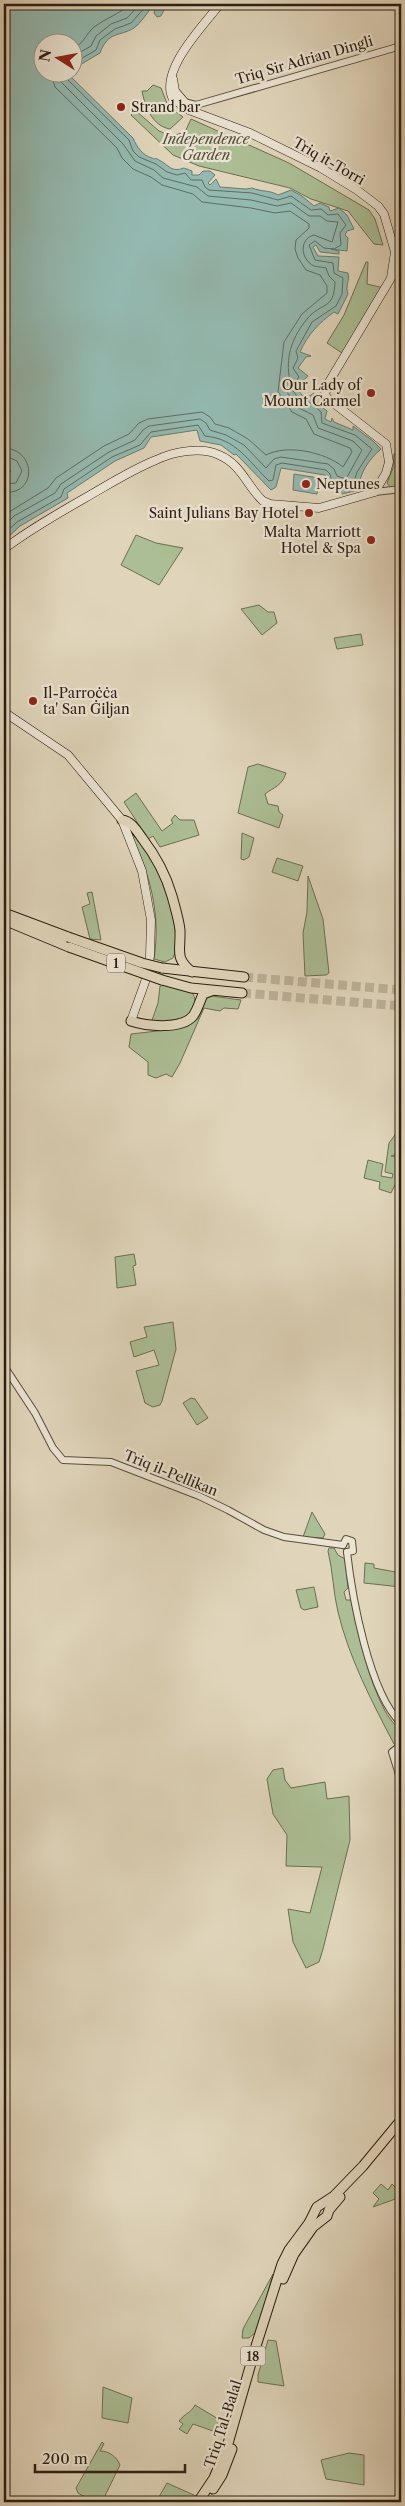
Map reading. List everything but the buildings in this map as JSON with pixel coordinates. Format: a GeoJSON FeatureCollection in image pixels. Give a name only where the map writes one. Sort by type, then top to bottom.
{"type":"FeatureCollection","features":[{"type":"Feature","properties":{"kind":"highway"},"geometry":{"type":"LineString","coordinates":[[122,820],[135,829],[162,870],[172,896],[180,930],[178,952],[173,962],[162,968]]}},
{"type":"Feature","properties":{"kind":"highway","name":"1"},"geometry":{"type":"LineString","coordinates":[[4,913],[142,963],[162,968],[244,977]]}},
{"type":"Feature","properties":{"kind":"highway","name":"1"},"geometry":{"type":"LineString","coordinates":[[4,920],[69,947],[162,980],[191,988],[242,993]]}},
{"type":"Feature","properties":{"kind":"highway"},"geometry":{"type":"LineString","coordinates":[[178,952],[183,965],[192,972]]}},
{"type":"Feature","properties":{"kind":"highway"},"geometry":{"type":"LineString","coordinates":[[191,988],[197,995],[197,1007]]}},
{"type":"Feature","properties":{"kind":"highway"},"geometry":{"type":"LineString","coordinates":[[131,1022],[146,1026],[173,1024],[188,1020],[194,1015],[203,994],[211,991]]}},
{"type":"Feature","properties":{"kind":"highway","name":"Triq Tal-Balal"},"geometry":{"type":"LineString","coordinates":[[205,2502],[222,2475],[232,2450],[280,2285],[288,2267],[334,2196],[363,2166],[401,2120]]}},
{"type":"Feature","properties":{"kind":"highway","name":"Triq Tal-Balal"},"geometry":{"type":"LineString","coordinates":[[198,2502],[214,2478],[227,2447],[282,2264],[315,2212],[317,2217],[325,2211],[401,2129]]}},
{"type":"Feature","properties":{"kind":"main road","name":"Triq it-Torri"},"geometry":{"type":"LineString","coordinates":[[195,108],[173,99],[169,89],[170,78],[185,49],[220,4]]}},
{"type":"Feature","properties":{"kind":"main road","name":"Triq it-Torri"},"geometry":{"type":"LineString","coordinates":[[185,49],[175,71],[173,83],[175,91],[183,102],[204,115],[252,134],[321,168],[373,201],[384,214],[395,252],[392,278],[329,382],[325,394],[327,398],[386,444],[389,462],[386,473],[375,492]]}},
{"type":"Feature","properties":{"kind":"main road"},"geometry":{"type":"LineString","coordinates":[[4,550],[26,532],[113,482],[156,460],[192,451],[221,455],[243,473],[263,501],[270,504],[319,508],[375,492]]}},
{"type":"Feature","properties":{"kind":"main road"},"geometry":{"type":"LineString","coordinates":[[4,712],[68,755],[122,820],[142,871],[151,920],[150,956],[145,982],[131,1022]]}},
{"type":"Feature","properties":{"kind":"street","name":"Triq Sir Adrian Dingli"},"geometry":{"type":"LineString","coordinates":[[195,108],[213,98],[231,95],[401,46]]}},
{"type":"Feature","properties":{"kind":"street"},"geometry":{"type":"LineString","coordinates":[[204,115],[203,109],[206,103],[213,98]]}},
{"type":"Feature","properties":{"kind":"street"},"geometry":{"type":"LineString","coordinates":[[375,492],[401,489]]}},
{"type":"Feature","properties":{"kind":"street","name":"Triq il-Pellikan"},"geometry":{"type":"LineString","coordinates":[[4,1366],[35,1413],[53,1448],[64,1460],[111,1462],[199,1496],[277,1535],[343,1545]]}},
{"type":"Feature","properties":{"kind":"street"},"geometry":{"type":"LineString","coordinates":[[347,1552],[353,1551],[352,1541],[346,1540],[343,1545],[344,1550],[347,1552],[352,1590],[372,1665],[380,1692],[401,1723]]}},
{"type":"Feature","properties":{"kind":"street"},"geometry":{"type":"LineString","coordinates":[[401,1745],[392,1752],[400,1770],[401,1781]]}},
{"type":"Feature","properties":{"kind":"green space"},"geometry":{"type":"Polygon","coordinates":[[[153,85],[161,88],[168,106],[183,117],[170,129],[158,124],[154,120],[145,103],[142,91],[147,91],[153,85]]]}},
{"type":"Feature","properties":{"kind":"green space","name":"Independence Garden"},"geometry":{"type":"Polygon","coordinates":[[[135,110],[159,131],[172,136],[185,132],[191,119],[289,163],[369,210],[375,219],[383,245],[374,244],[348,211],[311,199],[290,188],[199,166],[173,155],[131,115],[135,110]]]}},
{"type":"Feature","properties":{"kind":"green space"},"geometry":{"type":"Polygon","coordinates":[[[366,262],[368,262],[367,284],[384,288],[342,353],[327,343],[344,315],[366,262]]]}},
{"type":"Feature","properties":{"kind":"green space"},"geometry":{"type":"Polygon","coordinates":[[[397,452],[401,454],[401,487],[391,488],[387,483],[393,468],[394,454],[397,452]]]}},
{"type":"Feature","properties":{"kind":"green space"},"geometry":{"type":"Polygon","coordinates":[[[136,535],[156,543],[183,548],[159,585],[121,565],[136,535]]]}},
{"type":"Feature","properties":{"kind":"green space"},"geometry":{"type":"Polygon","coordinates":[[[259,605],[268,612],[274,612],[277,623],[262,635],[241,609],[259,605]]]}},
{"type":"Feature","properties":{"kind":"green space"},"geometry":{"type":"Polygon","coordinates":[[[361,634],[363,645],[337,649],[334,638],[361,634]]]}},
{"type":"Feature","properties":{"kind":"green space"},"geometry":{"type":"Polygon","coordinates":[[[258,764],[286,773],[280,784],[265,794],[268,804],[278,806],[279,812],[283,815],[279,828],[238,813],[248,767],[258,764]]]}},
{"type":"Feature","properties":{"kind":"green space"},"geometry":{"type":"Polygon","coordinates":[[[136,793],[162,831],[173,823],[171,820],[175,815],[180,820],[194,820],[199,835],[160,847],[153,836],[148,839],[124,802],[136,793]]]}},
{"type":"Feature","properties":{"kind":"green space"},"geometry":{"type":"Polygon","coordinates":[[[130,833],[149,854],[158,871],[171,910],[176,946],[173,958],[165,962],[154,959],[156,926],[152,894],[143,863],[130,833]]]}},
{"type":"Feature","properties":{"kind":"green space"},"geometry":{"type":"Polygon","coordinates":[[[242,833],[254,838],[249,857],[244,860],[241,859],[242,833]]]}},
{"type":"Feature","properties":{"kind":"green space"},"geometry":{"type":"Polygon","coordinates":[[[277,858],[303,866],[298,881],[272,872],[277,858]]]}},
{"type":"Feature","properties":{"kind":"green space"},"geometry":{"type":"Polygon","coordinates":[[[308,876],[323,919],[329,973],[326,975],[305,976],[303,933],[307,912],[308,876]]]}},
{"type":"Feature","properties":{"kind":"green space"},"geometry":{"type":"Polygon","coordinates":[[[92,892],[101,940],[90,939],[82,907],[90,904],[87,893],[92,892]]]}},
{"type":"Feature","properties":{"kind":"green space"},"geometry":{"type":"Polygon","coordinates":[[[167,985],[191,991],[195,998],[194,1006],[191,1012],[182,1019],[151,1023],[158,1003],[160,986],[167,985]]]}},
{"type":"Feature","properties":{"kind":"green space"},"geometry":{"type":"Polygon","coordinates":[[[212,996],[241,1000],[238,1009],[224,1008],[220,1011],[204,1008],[172,1077],[166,1074],[156,1078],[148,1075],[148,1062],[129,1047],[131,1034],[175,1029],[205,999],[212,996]]]}},
{"type":"Feature","properties":{"kind":"green space"},"geometry":{"type":"Polygon","coordinates":[[[401,1112],[401,1143],[398,1142],[395,1155],[391,1156],[401,1157],[401,1182],[395,1185],[391,1193],[379,1189],[380,1182],[364,1178],[368,1160],[383,1164],[381,1176],[392,1178],[393,1174],[385,1172],[389,1143],[395,1135],[401,1112]]]}},
{"type":"Feature","properties":{"kind":"green space"},"geometry":{"type":"Polygon","coordinates":[[[134,1254],[136,1265],[133,1266],[136,1285],[117,1288],[115,1257],[134,1254]]]}},
{"type":"Feature","properties":{"kind":"green space"},"geometry":{"type":"Polygon","coordinates":[[[173,1322],[176,1349],[162,1401],[160,1405],[153,1407],[145,1403],[136,1371],[159,1365],[154,1350],[134,1357],[130,1342],[147,1337],[144,1327],[173,1322]]]}},
{"type":"Feature","properties":{"kind":"green space"},"geometry":{"type":"Polygon","coordinates":[[[191,1398],[195,1399],[208,1418],[197,1425],[183,1403],[191,1398]]]}},
{"type":"Feature","properties":{"kind":"green space"},"geometry":{"type":"Polygon","coordinates":[[[312,1512],[325,1534],[323,1538],[303,1537],[312,1512]]]}},
{"type":"Feature","properties":{"kind":"green space"},"geometry":{"type":"Polygon","coordinates":[[[329,1548],[334,1548],[338,1555],[345,1559],[348,1588],[344,1592],[346,1600],[351,1600],[368,1671],[373,1684],[387,1715],[401,1736],[398,1744],[394,1744],[362,1680],[348,1646],[336,1604],[329,1548]]]}},
{"type":"Feature","properties":{"kind":"green space"},"geometry":{"type":"Polygon","coordinates":[[[365,1563],[374,1564],[374,1568],[401,1573],[401,1587],[364,1583],[365,1563]]]}},
{"type":"Feature","properties":{"kind":"green space"},"geometry":{"type":"Polygon","coordinates":[[[314,1587],[318,1607],[304,1610],[301,1608],[296,1590],[314,1587]]]}},
{"type":"Feature","properties":{"kind":"green space"},"geometry":{"type":"Polygon","coordinates":[[[283,1768],[285,1780],[291,1788],[325,1782],[327,1799],[349,1796],[350,1840],[323,1949],[319,1962],[306,1968],[293,1942],[288,1909],[310,1913],[322,1867],[286,1866],[287,1835],[273,1814],[267,1779],[273,1770],[283,1768]]]}},
{"type":"Feature","properties":{"kind":"green space"},"geometry":{"type":"Polygon","coordinates":[[[381,2184],[388,2190],[392,2184],[401,2193],[401,2197],[373,2207],[379,2199],[373,2193],[381,2184]]]}},
{"type":"Feature","properties":{"kind":"green space"},"geometry":{"type":"Polygon","coordinates":[[[273,2274],[257,2331],[249,2338],[242,2338],[243,2329],[273,2274]]]}},
{"type":"Feature","properties":{"kind":"green space"},"geometry":{"type":"Polygon","coordinates":[[[268,2340],[276,2341],[284,2386],[258,2382],[258,2375],[268,2340]]]}},
{"type":"Feature","properties":{"kind":"green space"},"geometry":{"type":"Polygon","coordinates":[[[103,2387],[132,2398],[128,2423],[102,2418],[103,2387]]]}},
{"type":"Feature","properties":{"kind":"green space"},"geometry":{"type":"Polygon","coordinates":[[[195,2405],[230,2426],[227,2436],[193,2424],[187,2434],[179,2429],[183,2424],[179,2421],[195,2405]]]}},
{"type":"Feature","properties":{"kind":"green space"},"geometry":{"type":"Polygon","coordinates":[[[102,2442],[104,2444],[100,2451],[112,2455],[120,2465],[103,2500],[93,2502],[78,2493],[76,2488],[102,2442]]]}},
{"type":"Feature","properties":{"kind":"green space"},"geometry":{"type":"Polygon","coordinates":[[[349,2453],[364,2455],[364,2485],[326,2479],[321,2460],[349,2453]]]}},
{"type":"Feature","properties":{"kind":"green space"},"geometry":{"type":"Polygon","coordinates":[[[167,2483],[196,2496],[192,2502],[156,2502],[167,2483]]]}},
{"type":"Feature","properties":{"kind":"water"},"geometry":{"type":"Polygon","coordinates":[[[4,4],[167,4],[161,16],[157,17],[154,13],[155,7],[152,7],[134,28],[110,38],[100,53],[82,64],[82,32],[32,32],[32,82],[76,82],[133,138],[138,147],[148,157],[158,159],[176,170],[184,168],[192,171],[192,175],[199,175],[203,171],[210,171],[215,175],[208,183],[210,185],[216,179],[220,187],[252,188],[278,195],[291,190],[314,206],[320,203],[329,207],[330,211],[339,208],[347,215],[354,229],[347,231],[345,235],[348,238],[347,251],[331,249],[339,251],[339,254],[320,252],[316,245],[313,247],[318,256],[339,257],[338,271],[348,273],[348,294],[338,314],[334,312],[323,320],[310,334],[303,346],[300,352],[311,356],[306,357],[298,368],[308,376],[296,387],[305,399],[314,393],[317,403],[327,411],[325,419],[331,422],[332,418],[334,422],[353,430],[353,426],[381,449],[365,467],[358,490],[342,494],[340,489],[330,487],[325,483],[325,475],[281,468],[276,487],[271,490],[236,454],[234,455],[221,445],[200,441],[197,430],[151,437],[144,448],[115,461],[67,493],[68,498],[20,526],[4,541],[4,471],[8,474],[11,471],[4,465],[4,4]]]}},
{"type":"Feature","properties":{"kind":"water","name":"Neptunes"},"geometry":{"type":"Polygon","coordinates":[[[294,474],[319,478],[317,494],[293,490],[294,474]]]}},
{"type":"Feature","properties":{"kind":"tunnel"},"geometry":{"type":"LineString","coordinates":[[244,977],[401,990]]}},
{"type":"Feature","properties":{"kind":"tunnel"},"geometry":{"type":"LineString","coordinates":[[242,993],[401,1006]]}},
{"type":"Feature","properties":{"kind":"place","name":"Strand bar"},"geometry":{"type":"Point","coordinates":[121,107]}},
{"type":"Feature","properties":{"kind":"place","name":"Our Lady of Mount Carmel"},"geometry":{"type":"Point","coordinates":[371,393]}},
{"type":"Feature","properties":{"kind":"place","name":"Neptunes"},"geometry":{"type":"Point","coordinates":[306,484]}},
{"type":"Feature","properties":{"kind":"place","name":"Saint Julians Bay Hotel"},"geometry":{"type":"Point","coordinates":[309,513]}},
{"type":"Feature","properties":{"kind":"place","name":"Malta Marriott Hotel & Spa"},"geometry":{"type":"Point","coordinates":[371,540]}},
{"type":"Feature","properties":{"kind":"place","name":"Il-Parroċċa ta' San Ġiljan"},"geometry":{"type":"Point","coordinates":[33,701]}}]}
